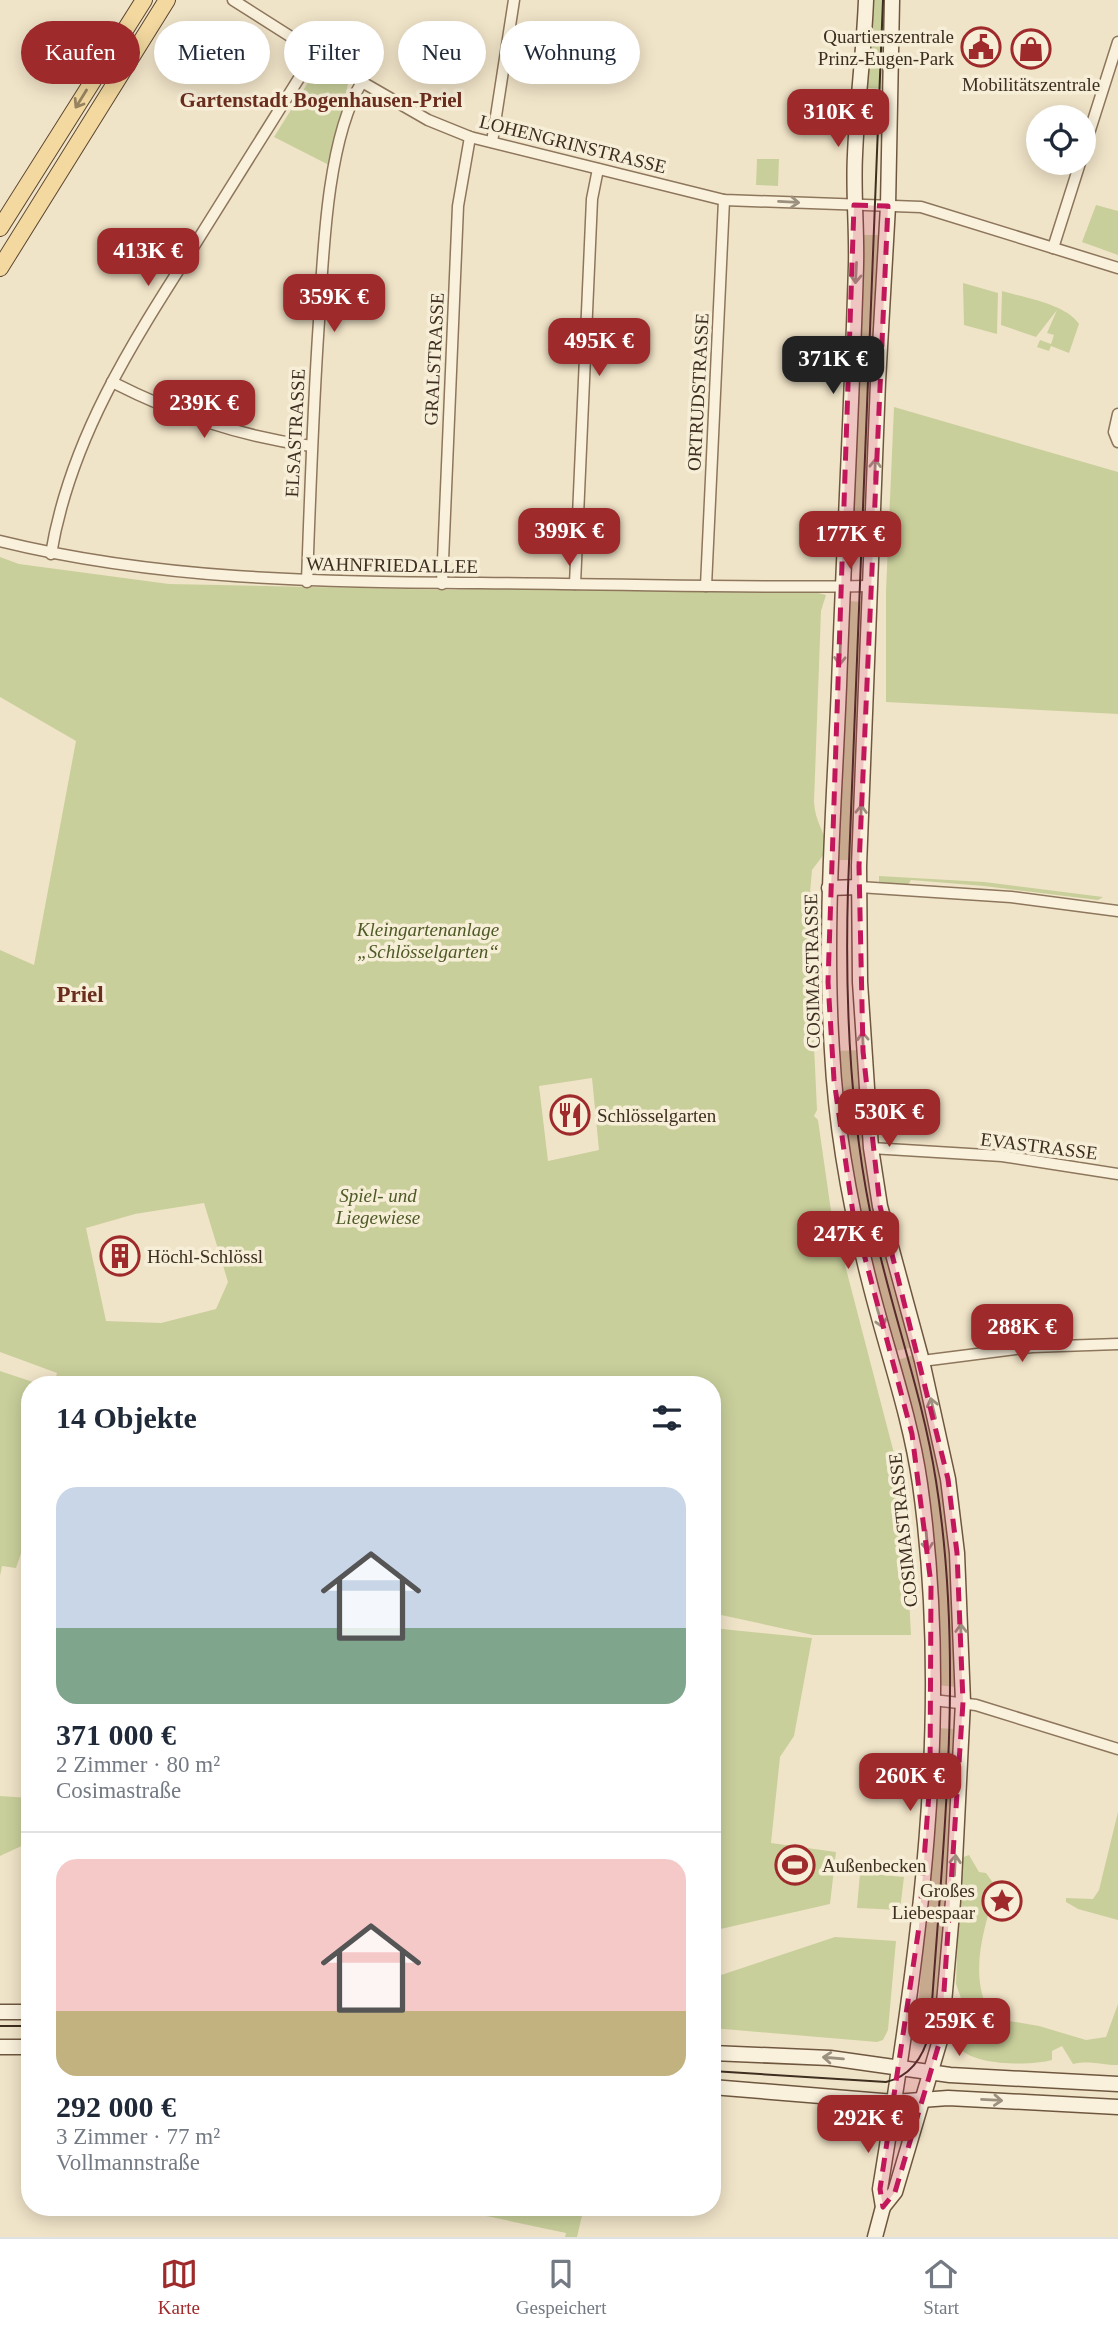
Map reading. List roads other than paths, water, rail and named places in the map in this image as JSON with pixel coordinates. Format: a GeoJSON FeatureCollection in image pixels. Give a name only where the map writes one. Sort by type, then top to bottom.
{"type":"FeatureCollection","features":[{"type":"Feature","properties":{"kind":"main road"},"geometry":{"type":"LineString","coordinates":[[0,228],[144,0]]}},
{"type":"Feature","properties":{"kind":"main road"},"geometry":{"type":"LineString","coordinates":[[0,268],[167,0]]}},
{"type":"Feature","properties":{"kind":"main road","name":"COSIMASTRASSE"},"geometry":{"type":"LineString","coordinates":[[866,0],[858,93],[854,205],[856,260],[829,888],[828,982],[837,1111],[853,1213],[914,1446],[931,1584],[933,1700],[919,1927],[880,2189],[883,2207]]}},
{"type":"Feature","properties":{"kind":"main road"},"geometry":{"type":"LineString","coordinates":[[875,2237],[883,2207],[895,2192],[933,2072],[941,2037],[953,1901],[963,1702],[956,1540],[942,1448],[922,1361],[880,1206],[871,1148],[862,1020],[859,887],[888,206],[892,0]]}},
{"type":"Feature","properties":{"kind":"main road"},"geometry":{"type":"LineString","coordinates":[[829,888],[859,887]]}},
{"type":"Feature","properties":{"kind":"main road"},"geometry":{"type":"LineString","coordinates":[[0,2012],[21,2012]]}},
{"type":"Feature","properties":{"kind":"main road"},"geometry":{"type":"LineString","coordinates":[[0,2047],[21,2047]]}},
{"type":"Feature","properties":{"kind":"main road"},"geometry":{"type":"LineString","coordinates":[[721,2053],[830,2058],[933,2072],[1118,2084]]}},
{"type":"Feature","properties":{"kind":"main road"},"geometry":{"type":"LineString","coordinates":[[721,2088],[894,2102],[948,2098],[1118,2106]]}},
{"type":"Feature","properties":{"kind":"street","name":"LOHENGRINSTRASSE"},"geometry":{"type":"LineString","coordinates":[[233,0],[284,31]]}},
{"type":"Feature","properties":{"kind":"street"},"geometry":{"type":"LineString","coordinates":[[492,142],[514,0]]}},
{"type":"Feature","properties":{"kind":"street"},"geometry":{"type":"LineString","coordinates":[[1096,111],[1118,42]]}},
{"type":"Feature","properties":{"kind":"street"},"geometry":{"type":"LineString","coordinates":[[51,554],[58,510],[75,457],[112,382],[161,297],[295,84]]}},
{"type":"Feature","properties":{"kind":"street","name":"ELSASTRASSE"},"geometry":{"type":"LineString","coordinates":[[307,582],[311,446],[324,239],[331,187],[352,98],[361,84]]}},
{"type":"Feature","properties":{"kind":"street","name":"LOHENGRINSTRASSE"},"geometry":{"type":"LineString","coordinates":[[365,84],[428,120],[470,137],[724,201],[854,205]]}},
{"type":"Feature","properties":{"kind":"street","name":"GRALSTRASSE"},"geometry":{"type":"LineString","coordinates":[[442,584],[458,206],[470,137]]}},
{"type":"Feature","properties":{"kind":"street"},"geometry":{"type":"LineString","coordinates":[[575,584],[592,199],[598,169]]}},
{"type":"Feature","properties":{"kind":"street"},"geometry":{"type":"LineString","coordinates":[[1053,248],[1076,175]]}},
{"type":"Feature","properties":{"kind":"street","name":"ORTRUDSTRASSE"},"geometry":{"type":"LineString","coordinates":[[706,586],[724,201]]}},
{"type":"Feature","properties":{"kind":"street"},"geometry":{"type":"LineString","coordinates":[[854,205],[921,207],[1118,268]]}},
{"type":"Feature","properties":{"kind":"street"},"geometry":{"type":"LineString","coordinates":[[112,382],[203,423],[260,439],[311,446]]}},
{"type":"Feature","properties":{"kind":"street"},"geometry":{"type":"LineString","coordinates":[[1118,414],[1114,432],[1118,442]]}},
{"type":"Feature","properties":{"kind":"street","name":"WAHNFRIEDALLEE"},"geometry":{"type":"LineString","coordinates":[[0,541],[51,554],[229,578],[442,584],[870,586]]}},
{"type":"Feature","properties":{"kind":"street"},"geometry":{"type":"LineString","coordinates":[[859,887],[1011,897],[1118,911]]}},
{"type":"Feature","properties":{"kind":"street","name":"EVASTRASSE"},"geometry":{"type":"LineString","coordinates":[[871,1148],[1002,1156],[1118,1174]]}},
{"type":"Feature","properties":{"kind":"street"},"geometry":{"type":"LineString","coordinates":[[922,1361],[1032,1347],[1118,1344]]}},
{"type":"Feature","properties":{"kind":"street"},"geometry":{"type":"LineString","coordinates":[[933,1700],[963,1702],[1118,1749]]}},
{"type":"Feature","properties":{"kind":"water","name":"Außenbecken"},"geometry":{"type":"Polygon","coordinates":[[[782,1856],[810,1859],[808,1872],[801,1871],[800,1875],[780,1873],[782,1856]]]}},
{"type":"Feature","properties":{"kind":"tram line"},"geometry":{"type":"LineString","coordinates":[[721,2072],[886,2082],[903,2075],[916,2064],[930,2031],[948,1756],[950,1687],[945,1549],[930,1447],[877,1245],[863,1171],[853,1091],[847,968],[883,0]]}},
{"type":"Feature","properties":{"kind":"tram line"},"geometry":{"type":"LineString","coordinates":[[0,2026],[21,2026]]}},
{"type":"Feature","properties":{"kind":"place","name":"Quartierszentrale Prinz-Eugen-Park"},"geometry":{"type":"Point","coordinates":[981,47]}},
{"type":"Feature","properties":{"kind":"place","name":"Mobilitätszentrale"},"geometry":{"type":"Point","coordinates":[1031,49]}},
{"type":"Feature","properties":{"kind":"place","name":"Schlösselgarten"},"geometry":{"type":"Point","coordinates":[570,1115]}},
{"type":"Feature","properties":{"kind":"place","name":"Höchl-Schlössl"},"geometry":{"type":"Point","coordinates":[120,1256]}},
{"type":"Feature","properties":{"kind":"place","name":"Außenbecken"},"geometry":{"type":"Point","coordinates":[795,1865]}},
{"type":"Feature","properties":{"kind":"place","name":"Großes Liebespaar"},"geometry":{"type":"Point","coordinates":[1002,1901]}},
{"type":"Feature","properties":{"kind":"district","name":"Gartenstadt Bogenhausen-Priel"},"geometry":{"type":"Point","coordinates":[321,100]}},
{"type":"Feature","properties":{"kind":"district","name":"Priel"},"geometry":{"type":"Point","coordinates":[80,994]}},
{"type":"Feature","properties":{"kind":"park label","name":"Kleingartenanlage „Schlösselgarten“"},"geometry":{"type":"Point","coordinates":[428,940]}},
{"type":"Feature","properties":{"kind":"park label","name":"Spiel- und Liegewiese"},"geometry":{"type":"Point","coordinates":[378,1206]}}]}
